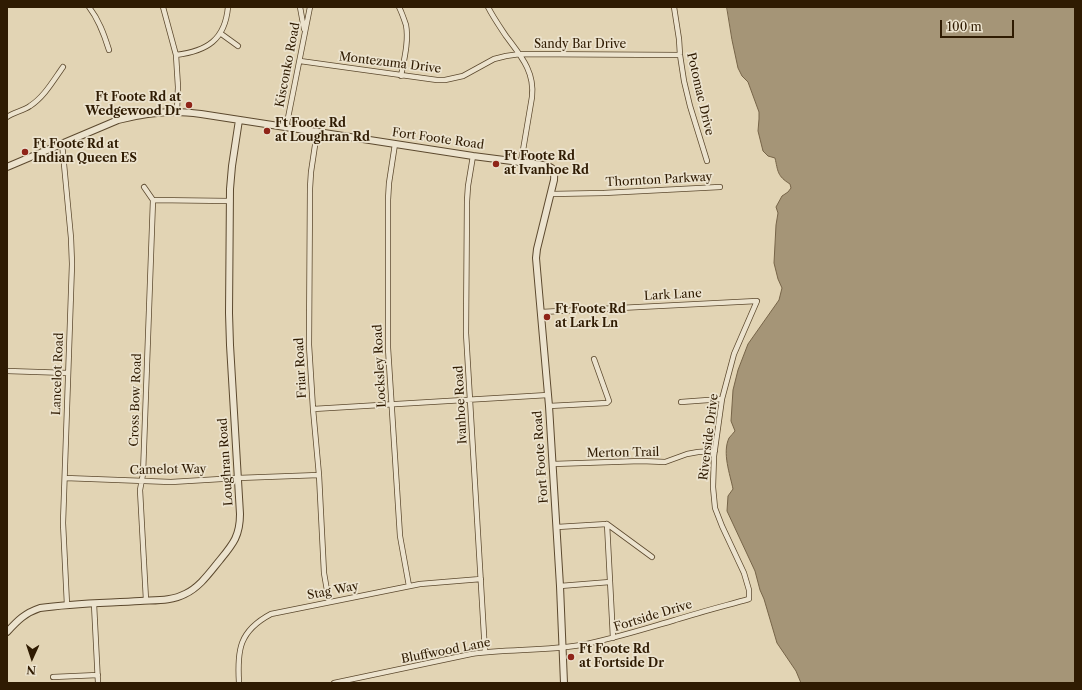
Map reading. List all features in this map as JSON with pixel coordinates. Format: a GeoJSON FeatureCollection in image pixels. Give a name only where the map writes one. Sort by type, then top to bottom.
{"type":"FeatureCollection","features":[{"type":"Feature","properties":{"kind":"street"},"geometry":{"type":"LineString","coordinates":[[88,7],[104,33],[109,50]]}},
{"type":"Feature","properties":{"kind":"street"},"geometry":{"type":"LineString","coordinates":[[163,7],[176,54],[178,112]]}},
{"type":"Feature","properties":{"kind":"street"},"geometry":{"type":"LineString","coordinates":[[176,54],[189,53],[201,49],[211,42],[220,33],[226,21],[228,7]]}},
{"type":"Feature","properties":{"kind":"street"},"geometry":{"type":"LineString","coordinates":[[300,7],[305,32]]}},
{"type":"Feature","properties":{"kind":"street","name":"Kisconko Road"},"geometry":{"type":"LineString","coordinates":[[286,128],[310,7]]}},
{"type":"Feature","properties":{"kind":"street"},"geometry":{"type":"LineString","coordinates":[[399,7],[406,26],[405,52],[401,76]]}},
{"type":"Feature","properties":{"kind":"street"},"geometry":{"type":"LineString","coordinates":[[488,7],[520,54]]}},
{"type":"Feature","properties":{"kind":"street","name":"Potomac Drive"},"geometry":{"type":"LineString","coordinates":[[674,7],[680,55],[690,106],[707,161]]}},
{"type":"Feature","properties":{"kind":"street"},"geometry":{"type":"LineString","coordinates":[[220,33],[238,46]]}},
{"type":"Feature","properties":{"kind":"street","name":"Montezuma Drive"},"geometry":{"type":"LineString","coordinates":[[300,61],[437,80],[452,79],[463,76],[473,72],[494,59],[520,54]]}},
{"type":"Feature","properties":{"kind":"street","name":"Sandy Bar Drive"},"geometry":{"type":"LineString","coordinates":[[520,162],[533,90],[532,77],[520,54],[680,55]]}},
{"type":"Feature","properties":{"kind":"street"},"geometry":{"type":"LineString","coordinates":[[7,117],[11,114],[24,110],[35,102],[45,93],[63,67]]}},
{"type":"Feature","properties":{"kind":"street","name":"Fort Foote Road"},"geometry":{"type":"LineString","coordinates":[[7,167],[118,120],[136,115],[178,112],[543,165],[552,168],[554,175],[551,194],[537,249],[537,273],[553,464],[564,683]]}},
{"type":"Feature","properties":{"kind":"street","name":"Loughran Road"},"geometry":{"type":"LineString","coordinates":[[7,632],[30,611],[40,608],[179,597],[191,591],[203,580],[230,547],[237,535],[240,522],[230,338],[230,201],[232,166],[239,120]]}},
{"type":"Feature","properties":{"kind":"street","name":"Friar Road"},"geometry":{"type":"LineString","coordinates":[[317,132],[311,172],[309,345],[319,475],[324,573],[329,602]]}},
{"type":"Feature","properties":{"kind":"street","name":"Lancelot Road"},"geometry":{"type":"LineString","coordinates":[[62,143],[72,252],[63,523],[67,605]]}},
{"type":"Feature","properties":{"kind":"street","name":"Locksley Road"},"geometry":{"type":"LineString","coordinates":[[395,144],[388,200],[388,341],[400,536],[409,586]]}},
{"type":"Feature","properties":{"kind":"street","name":"Ivanhoe Road"},"geometry":{"type":"LineString","coordinates":[[473,156],[467,201],[466,333],[485,652]]}},
{"type":"Feature","properties":{"kind":"street"},"geometry":{"type":"LineString","coordinates":[[144,187],[153,200],[230,201]]}},
{"type":"Feature","properties":{"kind":"street","name":"Thornton Parkway"},"geometry":{"type":"LineString","coordinates":[[551,194],[720,187]]}},
{"type":"Feature","properties":{"kind":"street","name":"Cross Bow Road"},"geometry":{"type":"LineString","coordinates":[[146,600],[140,490],[143,474],[153,200]]}},
{"type":"Feature","properties":{"kind":"street","name":"Lark Lane"},"geometry":{"type":"LineString","coordinates":[[541,312],[757,301]]}},
{"type":"Feature","properties":{"kind":"street","name":"Riverside Drive"},"geometry":{"type":"LineString","coordinates":[[749,599],[749,590],[744,573],[715,508],[713,487],[714,456],[722,399],[734,354],[757,301]]}},
{"type":"Feature","properties":{"kind":"street"},"geometry":{"type":"LineString","coordinates":[[549,406],[607,403],[609,401],[594,359]]}},
{"type":"Feature","properties":{"kind":"street"},"geometry":{"type":"LineString","coordinates":[[7,371],[68,373]]}},
{"type":"Feature","properties":{"kind":"street"},"geometry":{"type":"LineString","coordinates":[[313,410],[548,395]]}},
{"type":"Feature","properties":{"kind":"street"},"geometry":{"type":"LineString","coordinates":[[680,402],[722,399]]}},
{"type":"Feature","properties":{"kind":"street","name":"Merton Trail"},"geometry":{"type":"LineString","coordinates":[[553,464],[641,461],[665,462],[687,454],[715,451]]}},
{"type":"Feature","properties":{"kind":"street","name":"Camelot Way"},"geometry":{"type":"LineString","coordinates":[[65,478],[171,482],[319,475]]}},
{"type":"Feature","properties":{"kind":"street"},"geometry":{"type":"LineString","coordinates":[[557,527],[607,524],[652,557]]}},
{"type":"Feature","properties":{"kind":"street"},"geometry":{"type":"LineString","coordinates":[[607,524],[613,638]]}},
{"type":"Feature","properties":{"kind":"street","name":"Stag Way"},"geometry":{"type":"LineString","coordinates":[[239,683],[238,662],[242,642],[250,628],[271,614],[420,584],[481,579]]}},
{"type":"Feature","properties":{"kind":"street"},"geometry":{"type":"LineString","coordinates":[[560,586],[610,582]]}},
{"type":"Feature","properties":{"kind":"street","name":"Fortside Drive"},"geometry":{"type":"LineString","coordinates":[[563,648],[613,638],[749,599]]}},
{"type":"Feature","properties":{"kind":"street"},"geometry":{"type":"LineString","coordinates":[[94,604],[98,683]]}},
{"type":"Feature","properties":{"kind":"street","name":"Bluffwood Lane"},"geometry":{"type":"LineString","coordinates":[[334,683],[471,654],[563,648]]}},
{"type":"Feature","properties":{"kind":"street"},"geometry":{"type":"LineString","coordinates":[[53,677],[98,675]]}},
{"type":"Feature","properties":{"kind":"shaded area"},"geometry":{"type":"Polygon","coordinates":[[[727,7],[1075,7],[1075,683],[801,683],[796,671],[777,643],[755,571],[727,511],[728,496],[733,489],[727,464],[726,450],[729,438],[735,431],[731,421],[733,390],[738,370],[748,344],[779,300],[782,288],[774,263],[778,213],[776,207],[782,196],[791,188],[790,184],[780,176],[775,158],[768,156],[763,151],[758,131],[759,112],[748,82],[742,76],[738,68],[727,7]]]}},
{"type":"Feature","properties":{"kind":"place","name":"Ft Foote Rd at Wedgewood Dr"},"geometry":{"type":"Point","coordinates":[189,105]}},
{"type":"Feature","properties":{"kind":"place","name":"Ft Foote Rd at Loughran Rd"},"geometry":{"type":"Point","coordinates":[267,131]}},
{"type":"Feature","properties":{"kind":"place","name":"Ft Foote Rd at Indian Queen ES"},"geometry":{"type":"Point","coordinates":[25,152]}},
{"type":"Feature","properties":{"kind":"place","name":"Ft Foote Rd at Ivanhoe Rd"},"geometry":{"type":"Point","coordinates":[496,164]}},
{"type":"Feature","properties":{"kind":"place","name":"Ft Foote Rd at Lark Ln"},"geometry":{"type":"Point","coordinates":[547,317]}},
{"type":"Feature","properties":{"kind":"place","name":"Ft Foote Rd at Fortside Dr"},"geometry":{"type":"Point","coordinates":[571,657]}}]}
